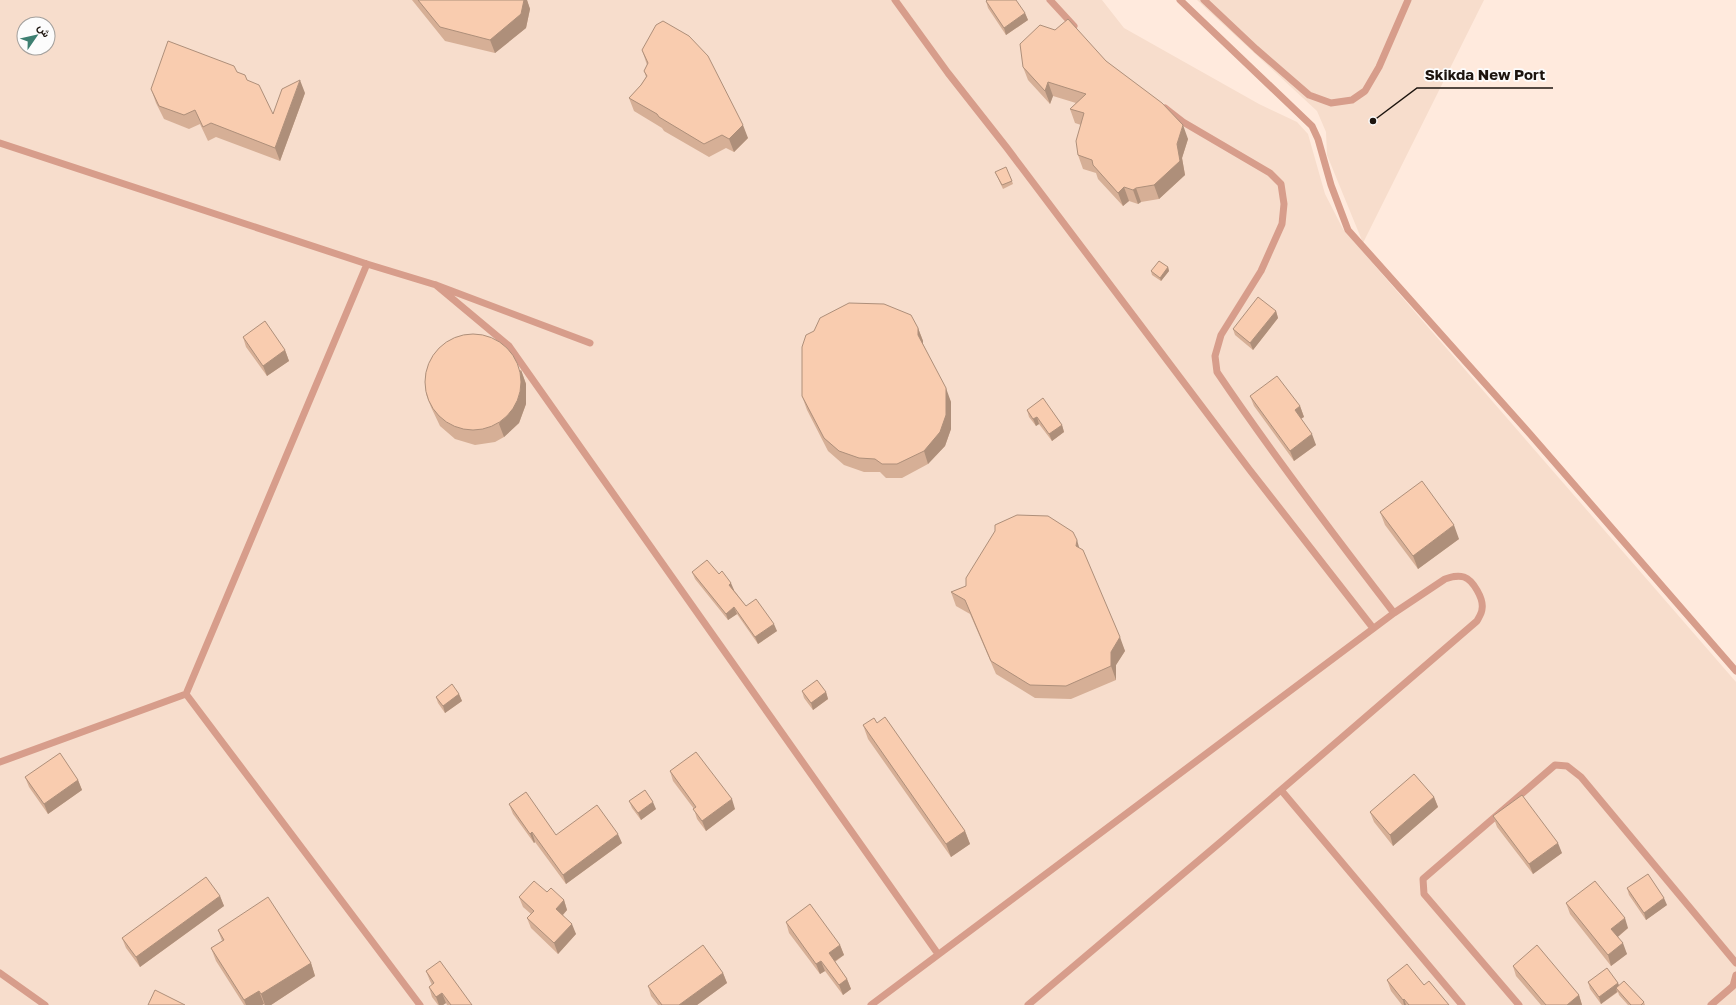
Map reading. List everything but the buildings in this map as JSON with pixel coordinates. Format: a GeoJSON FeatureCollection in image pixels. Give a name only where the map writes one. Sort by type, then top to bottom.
{"type":"FeatureCollection","features":[{"type":"Feature","properties":{"kind":"lane"},"geometry":{"type":"LineString","coordinates":[[895,0],[948,73],[1012,154],[1248,469],[1373,628]]}},
{"type":"Feature","properties":{"kind":"lane"},"geometry":{"type":"LineString","coordinates":[[1050,0],[1080,33]]}},
{"type":"Feature","properties":{"kind":"lane"},"geometry":{"type":"LineString","coordinates":[[1180,0],[1312,126],[1318,139],[1331,185],[1348,230],[1530,434],[1736,671]]}},
{"type":"Feature","properties":{"kind":"lane"},"geometry":{"type":"LineString","coordinates":[[1204,0],[1256,49],[1309,95],[1331,103],[1352,100],[1365,90],[1379,67],[1408,0]]}},
{"type":"Feature","properties":{"kind":"lane"},"geometry":{"type":"LineString","coordinates":[[1159,104],[1183,122],[1270,173],[1281,184],[1284,204],[1282,224],[1261,270],[1222,335],[1215,356],[1216,368],[1246,414],[1328,528],[1394,613]]}},
{"type":"Feature","properties":{"kind":"lane"},"geometry":{"type":"LineString","coordinates":[[0,143],[367,264],[436,285],[590,343]]}},
{"type":"Feature","properties":{"kind":"lane"},"geometry":{"type":"LineString","coordinates":[[0,762],[186,694],[367,264]]}},
{"type":"Feature","properties":{"kind":"lane"},"geometry":{"type":"LineString","coordinates":[[436,285],[509,346],[938,954]]}},
{"type":"Feature","properties":{"kind":"lane"},"geometry":{"type":"LineString","coordinates":[[871,1005],[1394,613],[1445,579],[1453,576],[1464,577],[1471,582],[1480,595],[1483,608],[1477,621],[1028,1005]]}},
{"type":"Feature","properties":{"kind":"lane"},"geometry":{"type":"LineString","coordinates":[[186,694],[420,1005]]}},
{"type":"Feature","properties":{"kind":"lane"},"geometry":{"type":"LineString","coordinates":[[1519,1005],[1424,894],[1423,879],[1555,765],[1567,766],[1581,777],[1736,963]]}},
{"type":"Feature","properties":{"kind":"lane"},"geometry":{"type":"LineString","coordinates":[[1281,790],[1462,1005]]}},
{"type":"Feature","properties":{"kind":"lane"},"geometry":{"type":"LineString","coordinates":[[0,972],[45,1005]]}},
{"type":"Feature","properties":{"kind":"lane"},"geometry":{"type":"LineString","coordinates":[[1711,1005],[1734,988],[1736,975]]}},
{"type":"Feature","properties":{"kind":"shaded area"},"geometry":{"type":"Polygon","coordinates":[[[0,0],[1102,0],[1124,28],[1259,104],[1297,122],[1308,134],[1325,194],[1343,229],[1736,682],[1736,1005],[0,1005],[0,0]]]}},
{"type":"Feature","properties":{"kind":"shaded area"},"geometry":{"type":"Polygon","coordinates":[[[1197,0],[1484,0],[1363,243],[1327,155],[1326,132],[1317,111],[1197,0]]]}},
{"type":"Feature","properties":{"kind":"place","name":"Skikda New Port"},"geometry":{"type":"Point","coordinates":[1373,121]}}]}
